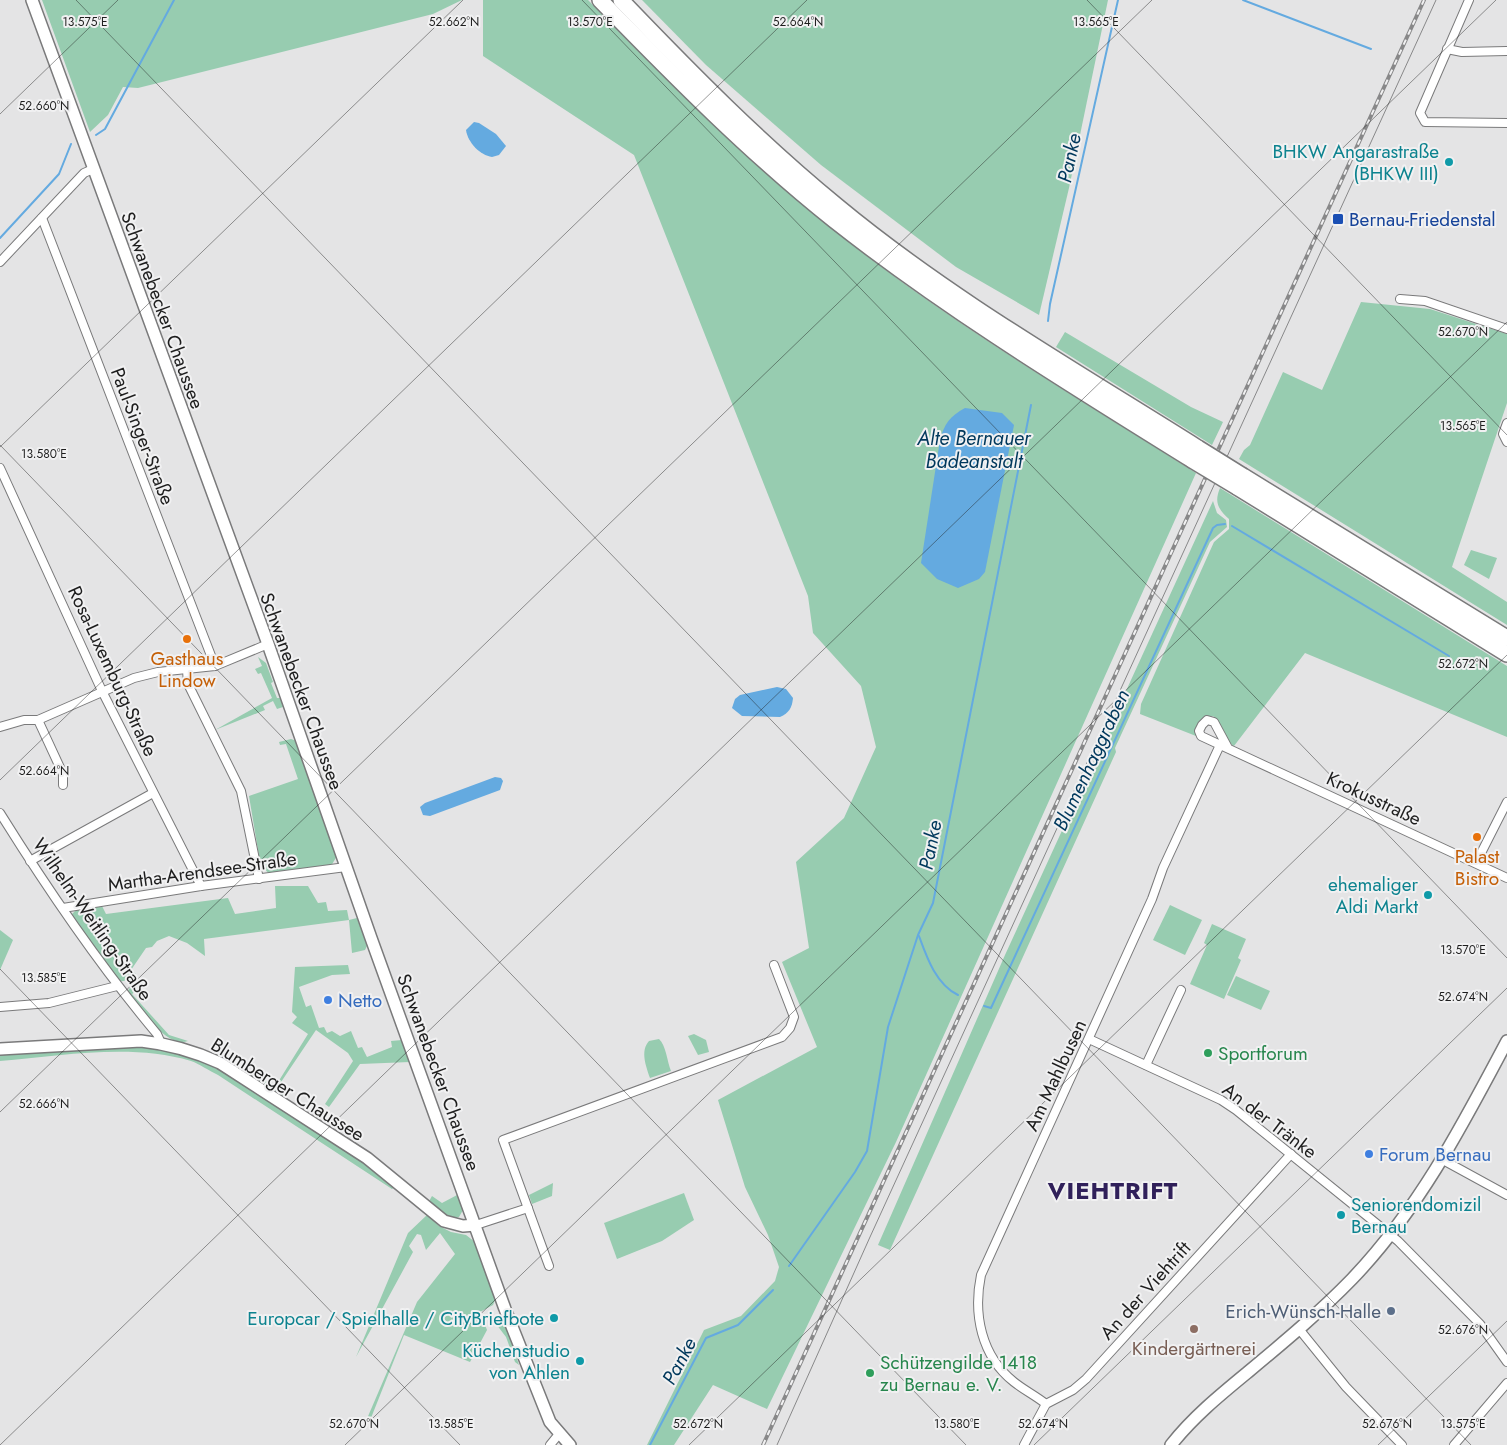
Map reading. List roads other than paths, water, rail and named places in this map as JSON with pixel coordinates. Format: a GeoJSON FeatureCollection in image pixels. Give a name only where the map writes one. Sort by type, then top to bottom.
{"type":"FeatureCollection","features":[{"type":"Feature","properties":{"kind":"highway"},"geometry":{"type":"LineString","coordinates":[[600,0],[702,103],[764,161],[834,220],[952,307],[1240,482],[1507,654]]}},
{"type":"Feature","properties":{"kind":"highway"},"geometry":{"type":"LineString","coordinates":[[621,0],[703,85],[837,206],[913,263],[989,316],[1195,454]]}},
{"type":"Feature","properties":{"kind":"highway"},"geometry":{"type":"LineString","coordinates":[[1240,482],[1507,638]]}},
{"type":"Feature","properties":{"kind":"main road","name":"Schwanebecker Chaussee"},"geometry":{"type":"LineString","coordinates":[[32,0],[268,644],[346,867],[540,1400],[550,1422],[570,1445]]}},
{"type":"Feature","properties":{"kind":"main road","name":"Blumberger Chaussee"},"geometry":{"type":"LineString","coordinates":[[0,1049],[140,1041],[161,1043],[200,1054],[220,1062],[367,1158],[444,1221],[462,1226],[476,1225]]}},
{"type":"Feature","properties":{"kind":"main road"},"geometry":{"type":"LineString","coordinates":[[1171,1445],[1208,1406],[1299,1329],[1353,1278],[1391,1235],[1418,1199],[1442,1160],[1507,1041]]}},
{"type":"Feature","properties":{"kind":"street"},"geometry":{"type":"LineString","coordinates":[[1469,0],[1420,112],[1425,122],[1507,123]]}},
{"type":"Feature","properties":{"kind":"street"},"geometry":{"type":"LineString","coordinates":[[1447,49],[1462,52],[1507,51]]}},
{"type":"Feature","properties":{"kind":"street"},"geometry":{"type":"LineString","coordinates":[[0,262],[91,164]]}},
{"type":"Feature","properties":{"kind":"street","name":"Paul-Singer-Straße"},"geometry":{"type":"LineString","coordinates":[[42,218],[215,666]]}},
{"type":"Feature","properties":{"kind":"street"},"geometry":{"type":"LineString","coordinates":[[1400,299],[1425,302],[1507,329]]}},
{"type":"Feature","properties":{"kind":"street"},"geometry":{"type":"LineString","coordinates":[[1507,423],[1503,434],[1507,442]]}},
{"type":"Feature","properties":{"kind":"street","name":"Rosa-Luxemburg-Straße"},"geometry":{"type":"LineString","coordinates":[[0,468],[102,692],[201,886]]}},
{"type":"Feature","properties":{"kind":"street"},"geometry":{"type":"LineString","coordinates":[[0,726],[12,722],[38,720],[147,674],[215,666],[268,644]]}},
{"type":"Feature","properties":{"kind":"street"},"geometry":{"type":"LineString","coordinates":[[187,670],[188,684],[245,801],[259,879]]}},
{"type":"Feature","properties":{"kind":"street"},"geometry":{"type":"LineString","coordinates":[[38,720],[63,774],[63,785]]}},
{"type":"Feature","properties":{"kind":"street","name":"Krokusstraße"},"geometry":{"type":"LineString","coordinates":[[1228,748],[1214,722],[1207,720],[1199,731],[1201,736],[1507,878]]}},
{"type":"Feature","properties":{"kind":"street","name":"Am Mahlbusen"},"geometry":{"type":"LineString","coordinates":[[1046,1404],[1014,1382],[989,1351],[981,1333],[976,1296],[986,1263],[1152,900],[1154,888],[1220,745]]}},
{"type":"Feature","properties":{"kind":"street"},"geometry":{"type":"LineString","coordinates":[[30,861],[153,793]]}},
{"type":"Feature","properties":{"kind":"street"},"geometry":{"type":"LineString","coordinates":[[1476,863],[1507,802]]}},
{"type":"Feature","properties":{"kind":"street","name":"Wilhelm-Weitling-Straße"},"geometry":{"type":"LineString","coordinates":[[0,813],[30,861],[117,986],[157,1034],[161,1043]]}},
{"type":"Feature","properties":{"kind":"street","name":"Martha-Arendsee-Straße"},"geometry":{"type":"LineString","coordinates":[[63,908],[201,886],[346,867]]}},
{"type":"Feature","properties":{"kind":"street","name":"Schwanebecker Chaussee"},"geometry":{"type":"LineString","coordinates":[[549,1266],[503,1140],[782,1037],[790,1028],[794,1017],[774,965]]}},
{"type":"Feature","properties":{"kind":"street"},"geometry":{"type":"LineString","coordinates":[[0,1007],[49,1003],[117,986]]}},
{"type":"Feature","properties":{"kind":"street"},"geometry":{"type":"LineString","coordinates":[[1146,1065],[1181,990]]}},
{"type":"Feature","properties":{"kind":"street","name":"An der Tränke"},"geometry":{"type":"LineString","coordinates":[[1089,1039],[1228,1104],[1391,1235],[1480,1324],[1507,1362]]}},
{"type":"Feature","properties":{"kind":"street","name":"An der Viehtrift"},"geometry":{"type":"LineString","coordinates":[[1046,1404],[1073,1390],[1086,1379],[1291,1154]]}},
{"type":"Feature","properties":{"kind":"street"},"geometry":{"type":"LineString","coordinates":[[1442,1160],[1507,1195]]}},
{"type":"Feature","properties":{"kind":"street"},"geometry":{"type":"LineString","coordinates":[[476,1225],[528,1208]]}},
{"type":"Feature","properties":{"kind":"street"},"geometry":{"type":"LineString","coordinates":[[1299,1329],[1346,1387],[1402,1445]]}},
{"type":"Feature","properties":{"kind":"street"},"geometry":{"type":"LineString","coordinates":[[1454,1445],[1507,1383]]}},
{"type":"Feature","properties":{"kind":"street"},"geometry":{"type":"LineString","coordinates":[[1024,1445],[1046,1404]]}},
{"type":"Feature","properties":{"kind":"street"},"geometry":{"type":"LineString","coordinates":[[550,1445],[559,1434]]}},
{"type":"Feature","properties":{"kind":"water"},"geometry":{"type":"Polygon","coordinates":[[[474,122],[479,123],[496,134],[506,146],[499,155],[488,156],[472,144],[466,130],[474,122]]]}},
{"type":"Feature","properties":{"kind":"water","name":"Alte Bernauer Badeanstalt"},"geometry":{"type":"Polygon","coordinates":[[[965,408],[1002,413],[1014,425],[985,572],[979,579],[958,588],[937,579],[921,563],[943,429],[955,414],[965,408]]]}},
{"type":"Feature","properties":{"kind":"water"},"geometry":{"type":"Polygon","coordinates":[[[777,687],[786,689],[793,698],[790,710],[780,717],[742,716],[732,708],[735,699],[740,695],[777,687]]]}},
{"type":"Feature","properties":{"kind":"water"},"geometry":{"type":"Polygon","coordinates":[[[495,777],[501,778],[503,781],[500,790],[430,816],[423,815],[420,807],[425,803],[495,777]]]}},
{"type":"Feature","properties":{"kind":"waterway"},"geometry":{"type":"LineString","coordinates":[[96,135],[105,129],[174,0]]}},
{"type":"Feature","properties":{"kind":"waterway","name":"Panke"},"geometry":{"type":"LineString","coordinates":[[1048,321],[1050,304],[1118,0]]}},
{"type":"Feature","properties":{"kind":"waterway"},"geometry":{"type":"LineString","coordinates":[[1243,0],[1371,49]]}},
{"type":"Feature","properties":{"kind":"waterway"},"geometry":{"type":"LineString","coordinates":[[0,238],[59,174],[71,144]]}},
{"type":"Feature","properties":{"kind":"waterway","name":"Panke"},"geometry":{"type":"LineString","coordinates":[[789,1266],[855,1172],[867,1151],[888,1027],[918,935],[933,903],[1031,405]]}},
{"type":"Feature","properties":{"kind":"waterway","name":"Blumenhaggraben"},"geometry":{"type":"LineString","coordinates":[[984,1006],[991,1008],[1213,528],[1217,525],[1225,524]]}},
{"type":"Feature","properties":{"kind":"waterway"},"geometry":{"type":"LineString","coordinates":[[1232,526],[1449,656]]}},
{"type":"Feature","properties":{"kind":"waterway"},"geometry":{"type":"LineString","coordinates":[[919,936],[933,970],[944,984],[958,995]]}},
{"type":"Feature","properties":{"kind":"waterway","name":"Panke"},"geometry":{"type":"LineString","coordinates":[[650,1445],[706,1338],[738,1325],[773,1290]]}},
{"type":"Feature","properties":{"kind":"tram line"},"geometry":{"type":"LineString","coordinates":[[777,1445],[870,1237],[1436,0]]}},
{"type":"Feature","properties":{"kind":"railway"},"geometry":{"type":"LineString","coordinates":[[763,1445],[1424,0]]}},
{"type":"Feature","properties":{"kind":"place","name":"BHKW Angarastraße (BHKW III)"},"geometry":{"type":"Point","coordinates":[1449,162]}},
{"type":"Feature","properties":{"kind":"place","name":"Bernau-Friedenstal"},"geometry":{"type":"Point","coordinates":[1338,219]}},
{"type":"Feature","properties":{"kind":"place","name":"Gasthaus Lindow"},"geometry":{"type":"Point","coordinates":[187,639]}},
{"type":"Feature","properties":{"kind":"place","name":"Palast Bistro"},"geometry":{"type":"Point","coordinates":[1477,837]}},
{"type":"Feature","properties":{"kind":"place","name":"ehemaliger Aldi Markt"},"geometry":{"type":"Point","coordinates":[1428,895]}},
{"type":"Feature","properties":{"kind":"place","name":"Netto"},"geometry":{"type":"Point","coordinates":[328,1000]}},
{"type":"Feature","properties":{"kind":"place","name":"Sportforum"},"geometry":{"type":"Point","coordinates":[1208,1053]}},
{"type":"Feature","properties":{"kind":"place","name":"Forum Bernau"},"geometry":{"type":"Point","coordinates":[1369,1154]}},
{"type":"Feature","properties":{"kind":"place","name":"Seniorendomizil Bernau"},"geometry":{"type":"Point","coordinates":[1341,1215]}},
{"type":"Feature","properties":{"kind":"place","name":"Erich-Wünsch-Halle"},"geometry":{"type":"Point","coordinates":[1391,1311]}},
{"type":"Feature","properties":{"kind":"place","name":"Europcar / Spielhalle / CityBriefbote"},"geometry":{"type":"Point","coordinates":[554,1318]}},
{"type":"Feature","properties":{"kind":"place","name":"Kindergärtnerei"},"geometry":{"type":"Point","coordinates":[1194,1329]}},
{"type":"Feature","properties":{"kind":"place","name":"Küchenstudio von Ahlen"},"geometry":{"type":"Point","coordinates":[580,1361]}},
{"type":"Feature","properties":{"kind":"place","name":"Schützengilde 1418 zu Bernau e. V."},"geometry":{"type":"Point","coordinates":[870,1373]}},
{"type":"Feature","properties":{"kind":"district","name":"VIEHTRIFT"},"geometry":{"type":"Point","coordinates":[1113,1191]}}]}
